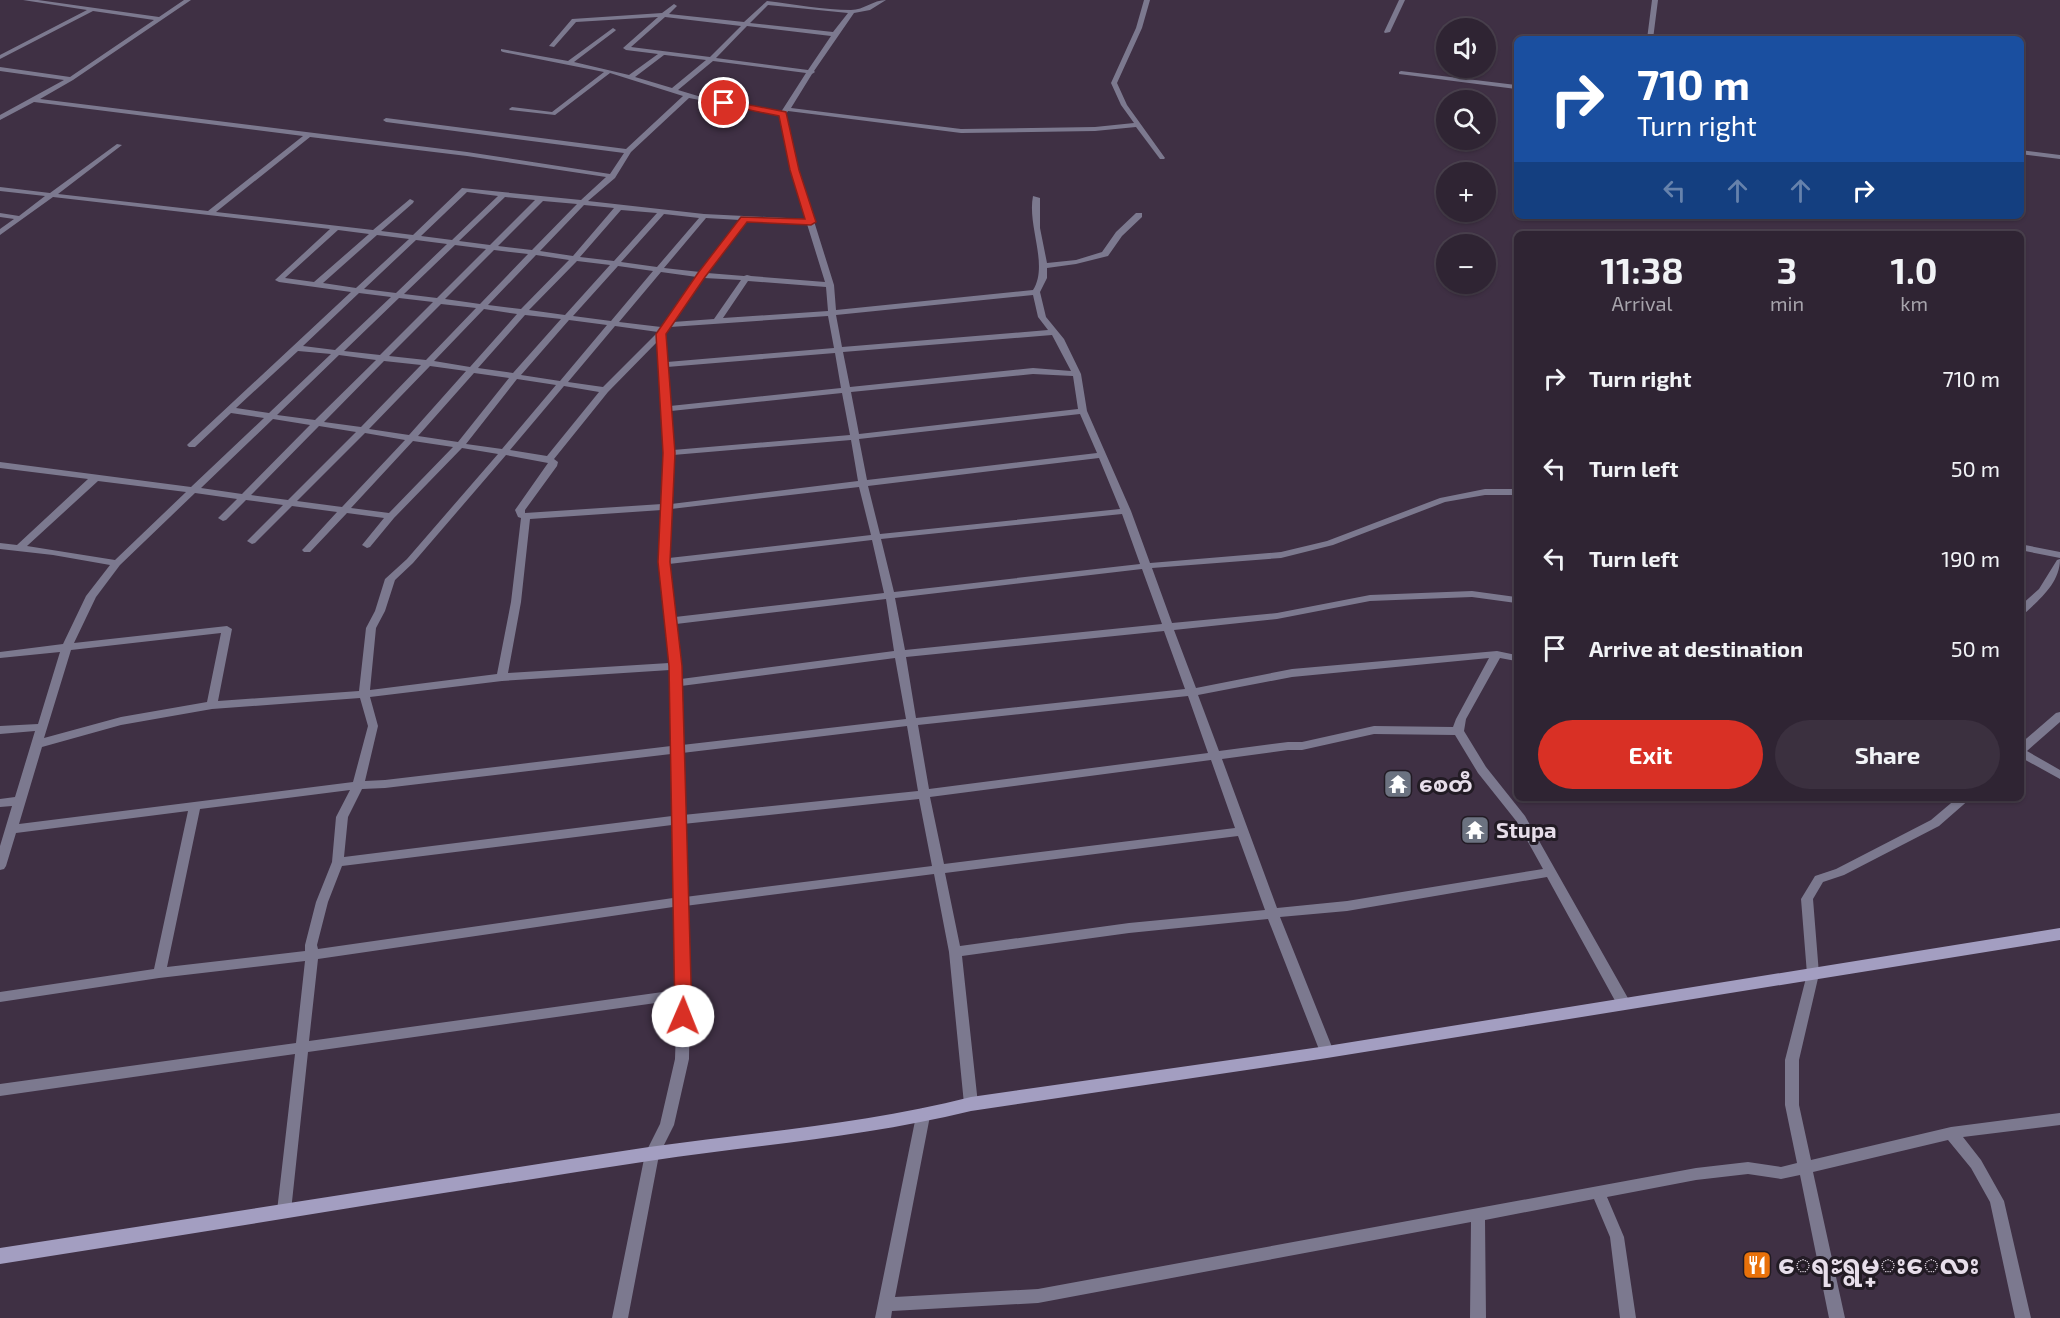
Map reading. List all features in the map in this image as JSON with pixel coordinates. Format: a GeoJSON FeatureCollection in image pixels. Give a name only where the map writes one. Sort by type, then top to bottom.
{"type":"FeatureCollection","features":[{"type":"Feature","properties":{"kind":"main road"},"geometry":{"type":"LineString","coordinates":[[0,1256],[65,1244],[652,1154],[791,1137],[924,1116],[971,1104],[1327,1052],[2060,934]]}},
{"type":"Feature","properties":{"kind":"street"},"geometry":{"type":"LineString","coordinates":[[26,0],[90,11],[160,19]]}},
{"type":"Feature","properties":{"kind":"street"},"geometry":{"type":"LineString","coordinates":[[0,118],[71,79],[188,0]]}},
{"type":"Feature","properties":{"kind":"street"},"geometry":{"type":"LineString","coordinates":[[674,90],[710,60],[767,3],[852,12],[868,9],[883,0]]}},
{"type":"Feature","properties":{"kind":"street"},"geometry":{"type":"LineString","coordinates":[[1147,0],[1139,28],[1114,84],[1124,105],[1162,158]]}},
{"type":"Feature","properties":{"kind":"street"},"geometry":{"type":"LineString","coordinates":[[1387,32],[1402,0]]}},
{"type":"Feature","properties":{"kind":"street"},"geometry":{"type":"LineString","coordinates":[[1650,36],[1656,0]]}},
{"type":"Feature","properties":{"kind":"street"},"geometry":{"type":"LineString","coordinates":[[674,6],[626,48],[812,72]]}},
{"type":"Feature","properties":{"kind":"street"},"geometry":{"type":"LineString","coordinates":[[0,57],[90,11]]}},
{"type":"Feature","properties":{"kind":"street"},"geometry":{"type":"LineString","coordinates":[[852,12],[833,34],[812,72],[784,112],[794,170],[830,285],[832,313],[863,483],[890,596],[924,794],[955,952],[971,1104]]}},
{"type":"Feature","properties":{"kind":"street"},"geometry":{"type":"LineString","coordinates":[[552,46],[574,20],[663,15],[833,34]]}},
{"type":"Feature","properties":{"kind":"street"},"geometry":{"type":"LineString","coordinates":[[570,62],[613,30]]}},
{"type":"Feature","properties":{"kind":"street"},"geometry":{"type":"LineString","coordinates":[[502,50],[609,71],[688,95],[784,112],[962,131],[1095,129],[1138,125]]}},
{"type":"Feature","properties":{"kind":"street"},"geometry":{"type":"LineString","coordinates":[[631,77],[662,54]]}},
{"type":"Feature","properties":{"kind":"street"},"geometry":{"type":"LineString","coordinates":[[0,69],[71,79]]}},
{"type":"Feature","properties":{"kind":"street"},"geometry":{"type":"LineString","coordinates":[[512,109],[553,114],[609,71]]}},
{"type":"Feature","properties":{"kind":"street"},"geometry":{"type":"LineString","coordinates":[[1401,73],[1514,87]]}},
{"type":"Feature","properties":{"kind":"street"},"geometry":{"type":"LineString","coordinates":[[252,541],[364,429],[581,204],[612,176],[628,151],[688,95]]}},
{"type":"Feature","properties":{"kind":"street"},"geometry":{"type":"LineString","coordinates":[[33,100],[467,154],[612,176]]}},
{"type":"Feature","properties":{"kind":"street"},"geometry":{"type":"LineString","coordinates":[[386,120],[628,151]]}},
{"type":"Feature","properties":{"kind":"street"},"geometry":{"type":"LineString","coordinates":[[209,213],[308,135]]}},
{"type":"Feature","properties":{"kind":"street"},"geometry":{"type":"LineString","coordinates":[[0,233],[119,145]]}},
{"type":"Feature","properties":{"kind":"street"},"geometry":{"type":"LineString","coordinates":[[2024,152],[2060,157]]}},
{"type":"Feature","properties":{"kind":"street"},"geometry":{"type":"LineString","coordinates":[[0,189],[414,237],[618,262],[702,275],[830,285]]}},
{"type":"Feature","properties":{"kind":"street"},"geometry":{"type":"LineString","coordinates":[[192,445],[465,190],[704,216],[811,222]]}},
{"type":"Feature","properties":{"kind":"street"},"geometry":{"type":"LineString","coordinates":[[0,866],[66,648],[91,596],[117,564],[194,489],[504,194]]}},
{"type":"Feature","properties":{"kind":"street"},"geometry":{"type":"LineString","coordinates":[[223,518],[541,198]]}},
{"type":"Feature","properties":{"kind":"street"},"geometry":{"type":"LineString","coordinates":[[336,228],[279,280],[663,330],[717,321],[832,313],[1036,292],[1043,283],[1045,266],[1037,236],[1036,198]]}},
{"type":"Feature","properties":{"kind":"street"},"geometry":{"type":"LineString","coordinates":[[316,285],[410,201]]}},
{"type":"Feature","properties":{"kind":"street"},"geometry":{"type":"LineString","coordinates":[[307,550],[576,257],[618,208]]}},
{"type":"Feature","properties":{"kind":"street"},"geometry":{"type":"LineString","coordinates":[[367,545],[391,516],[461,444],[515,376],[662,212]]}},
{"type":"Feature","properties":{"kind":"street"},"geometry":{"type":"LineString","coordinates":[[1045,266],[1076,262],[1105,254],[1119,234],[1139,215]]}},
{"type":"Feature","properties":{"kind":"street"},"geometry":{"type":"LineString","coordinates":[[0,216],[20,218]]}},
{"type":"Feature","properties":{"kind":"street"},"geometry":{"type":"LineString","coordinates":[[284,1212],[312,955],[311,945],[322,902],[338,862],[342,817],[358,785],[374,726],[364,694],[371,628],[380,611],[390,579],[410,561],[506,451],[704,216]]}},
{"type":"Feature","properties":{"kind":"street"},"geometry":{"type":"LineString","coordinates":[[549,459],[605,390],[663,330],[745,219]]}},
{"type":"Feature","properties":{"kind":"street"},"geometry":{"type":"LineString","coordinates":[[717,321],[747,277]]}},
{"type":"Feature","properties":{"kind":"street"},"geometry":{"type":"LineString","coordinates":[[1036,292],[1042,317],[1055,333],[1077,374],[1083,411],[1126,511],[1144,566],[1193,692],[1273,915],[1327,1052]]}},
{"type":"Feature","properties":{"kind":"street"},"geometry":{"type":"LineString","coordinates":[[620,1318],[652,1154],[667,1125],[681,1059],[684,994],[679,902],[676,683],[664,562],[669,453],[663,330]]}},
{"type":"Feature","properties":{"kind":"street"},"geometry":{"type":"LineString","coordinates":[[664,365],[1055,333]]}},
{"type":"Feature","properties":{"kind":"street"},"geometry":{"type":"LineString","coordinates":[[296,348],[427,363],[605,390]]}},
{"type":"Feature","properties":{"kind":"street"},"geometry":{"type":"LineString","coordinates":[[666,409],[1033,371],[1077,374]]}},
{"type":"Feature","properties":{"kind":"street"},"geometry":{"type":"LineString","coordinates":[[229,410],[412,436],[549,459],[553,462],[552,466],[520,510],[520,514],[526,516],[667,507],[1102,455]]}},
{"type":"Feature","properties":{"kind":"street"},"geometry":{"type":"LineString","coordinates":[[669,453],[855,437],[1083,411]]}},
{"type":"Feature","properties":{"kind":"street"},"geometry":{"type":"LineString","coordinates":[[0,465],[391,516]]}},
{"type":"Feature","properties":{"kind":"street"},"geometry":{"type":"LineString","coordinates":[[19,548],[95,478]]}},
{"type":"Feature","properties":{"kind":"street"},"geometry":{"type":"LineString","coordinates":[[670,621],[1144,566],[1281,555],[1330,543],[1443,500],[1485,492],[1514,492]]}},
{"type":"Feature","properties":{"kind":"street"},"geometry":{"type":"LineString","coordinates":[[664,562],[1126,511]]}},
{"type":"Feature","properties":{"kind":"street"},"geometry":{"type":"LineString","coordinates":[[502,677],[516,602],[526,516]]}},
{"type":"Feature","properties":{"kind":"street"},"geometry":{"type":"LineString","coordinates":[[0,546],[117,564]]}},
{"type":"Feature","properties":{"kind":"street"},"geometry":{"type":"LineString","coordinates":[[2024,548],[2060,555]]}},
{"type":"Feature","properties":{"kind":"street"},"geometry":{"type":"LineString","coordinates":[[2024,608],[2043,591],[2060,562]]}},
{"type":"Feature","properties":{"kind":"street"},"geometry":{"type":"LineString","coordinates":[[676,683],[900,654],[1277,615],[1370,598],[1472,594],[1514,600]]}},
{"type":"Feature","properties":{"kind":"street"},"geometry":{"type":"LineString","coordinates":[[0,655],[226,629],[212,705]]}},
{"type":"Feature","properties":{"kind":"street"},"geometry":{"type":"LineString","coordinates":[[1497,654],[1461,718],[1458,731],[1482,770],[1521,819],[1624,1004]]}},
{"type":"Feature","properties":{"kind":"street"},"geometry":{"type":"LineString","coordinates":[[12,829],[358,785],[1193,692],[1292,674],[1497,654],[1514,658]]}},
{"type":"Feature","properties":{"kind":"street"},"geometry":{"type":"LineString","coordinates":[[37,744],[121,721],[212,705],[364,694],[502,677],[675,666]]}},
{"type":"Feature","properties":{"kind":"street"},"geometry":{"type":"LineString","coordinates":[[2024,748],[2060,716]]}},
{"type":"Feature","properties":{"kind":"street"},"geometry":{"type":"LineString","coordinates":[[0,730],[42,727]]}},
{"type":"Feature","properties":{"kind":"street"},"geometry":{"type":"LineString","coordinates":[[338,862],[677,820],[924,794],[1215,755],[1302,746],[1374,730],[1458,731]]}},
{"type":"Feature","properties":{"kind":"street"},"geometry":{"type":"LineString","coordinates":[[2024,754],[2060,775]]}},
{"type":"Feature","properties":{"kind":"street"},"geometry":{"type":"LineString","coordinates":[[0,804],[20,801]]}},
{"type":"Feature","properties":{"kind":"street"},"geometry":{"type":"LineString","coordinates":[[1837,1318],[1807,1166],[1792,1105],[1792,1060],[1813,974],[1808,898],[1819,879],[1840,872],[1935,823],[1961,801]]}},
{"type":"Feature","properties":{"kind":"street"},"geometry":{"type":"LineString","coordinates":[[159,973],[195,806]]}},
{"type":"Feature","properties":{"kind":"street"},"geometry":{"type":"LineString","coordinates":[[0,997],[679,902],[1243,831]]}},
{"type":"Feature","properties":{"kind":"street"},"geometry":{"type":"LineString","coordinates":[[955,952],[1129,928],[1347,906],[1550,872]]}},
{"type":"Feature","properties":{"kind":"street"},"geometry":{"type":"LineString","coordinates":[[0,1090],[684,994]]}},
{"type":"Feature","properties":{"kind":"street"},"geometry":{"type":"LineString","coordinates":[[924,1116],[885,1311],[1038,1296],[1696,1174],[1748,1168],[1781,1173],[1951,1133],[2060,1119]]}},
{"type":"Feature","properties":{"kind":"street"},"geometry":{"type":"LineString","coordinates":[[1951,1133],[1976,1164],[1997,1202],[2023,1318]]}},
{"type":"Feature","properties":{"kind":"street"},"geometry":{"type":"LineString","coordinates":[[1598,1193],[1617,1238],[1628,1318]]}},
{"type":"Feature","properties":{"kind":"street"},"geometry":{"type":"LineString","coordinates":[[1478,1215],[1478,1318]]}},
{"type":"Feature","properties":{"kind":"place","name":"စေတီ"},"geometry":{"type":"Point","coordinates":[1398,784]}},
{"type":"Feature","properties":{"kind":"place","name":"Stupa"},"geometry":{"type":"Point","coordinates":[1475,830]}},
{"type":"Feature","properties":{"kind":"place","name":"ေရႊရွမ္းေလး"},"geometry":{"type":"Point","coordinates":[1757,1265]}},
{"type":"Feature","properties":{"kind":"route"},"geometry":{"type":"LineString","coordinates":[[683,1016],[675,666],[664,562],[669,453],[661,334],[745,219],[811,222],[794,170],[783,114],[724,103]]}}]}
